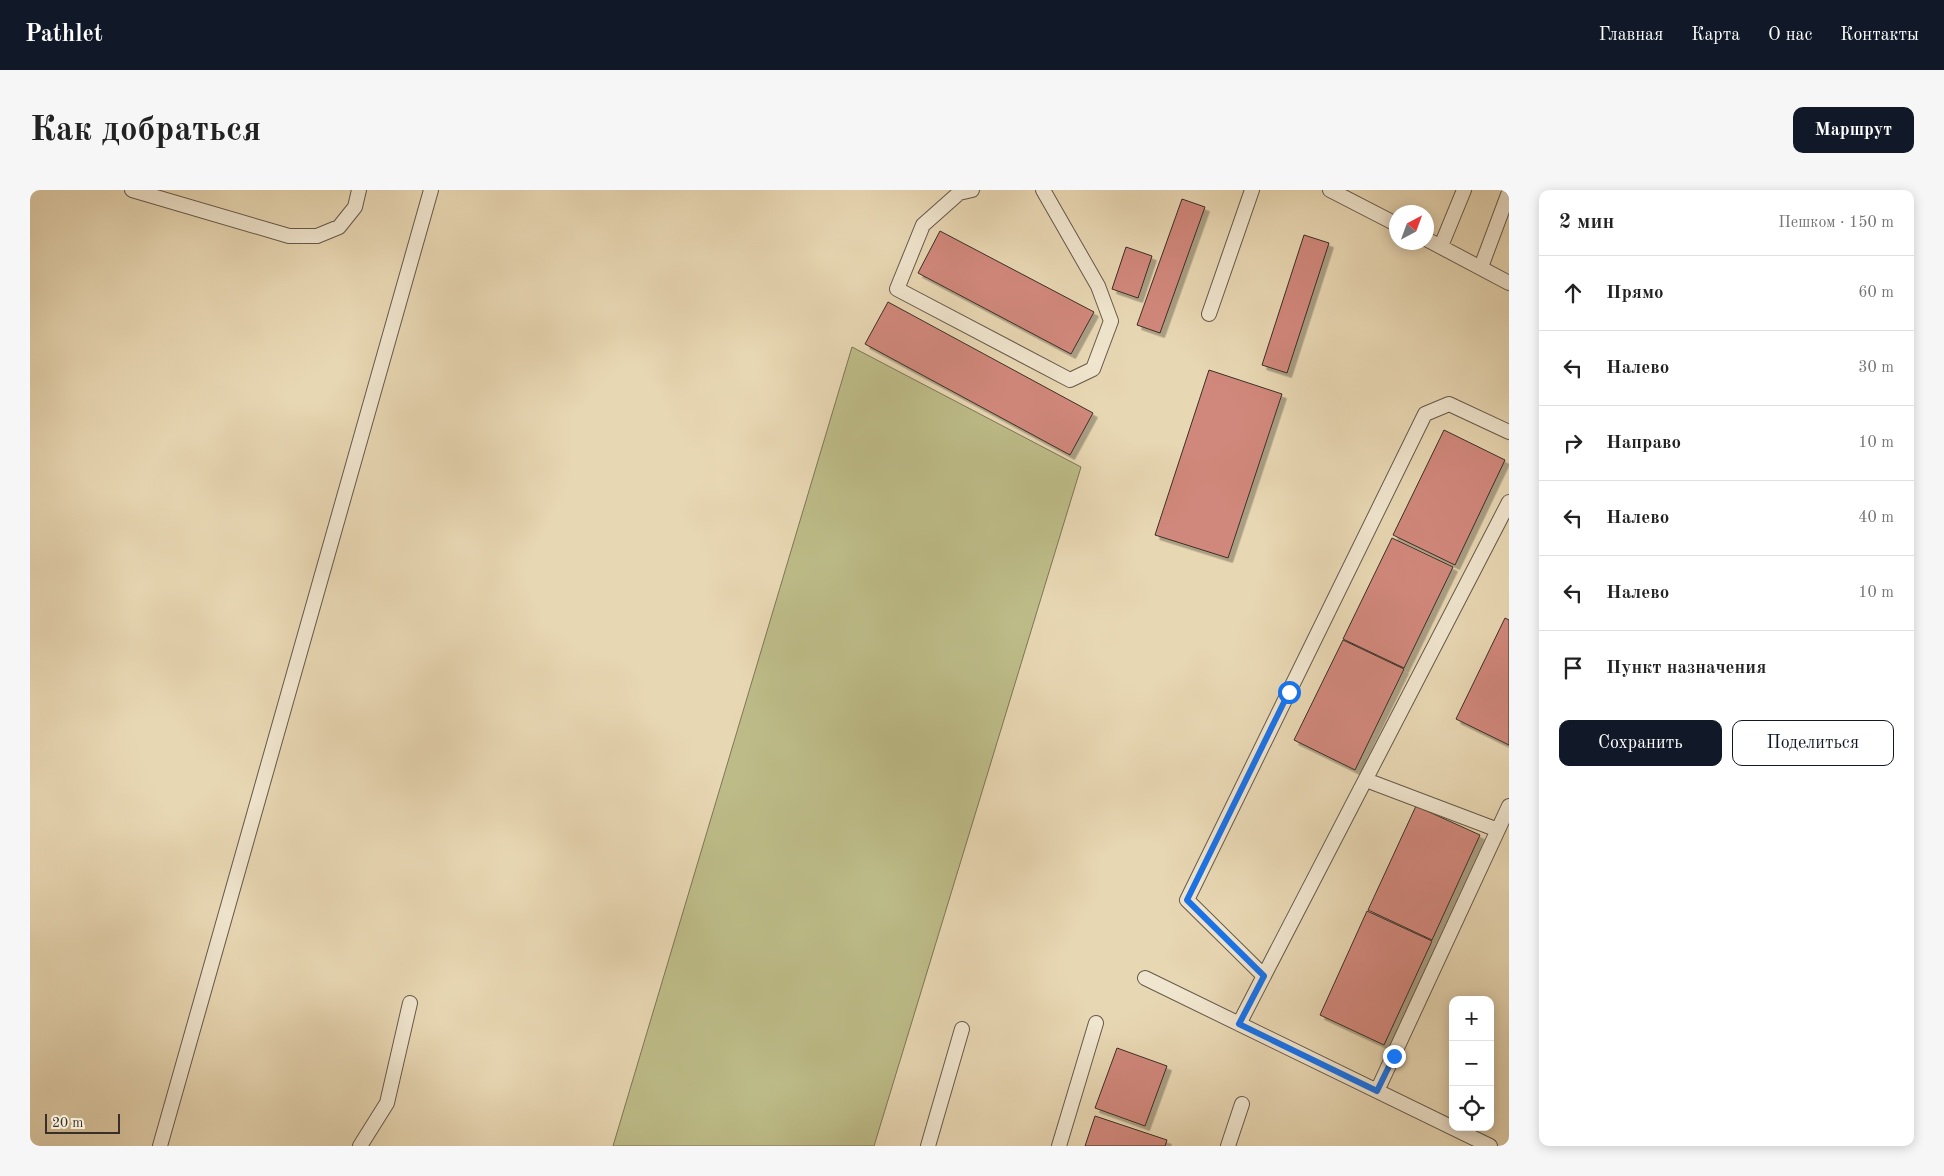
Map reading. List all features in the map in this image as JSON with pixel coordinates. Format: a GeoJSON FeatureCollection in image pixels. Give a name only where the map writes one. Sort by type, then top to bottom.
{"type":"FeatureCollection","features":[{"type":"Feature","properties":{"kind":"lane"},"geometry":{"type":"LineString","coordinates":[[132,190],[289,236],[318,236],[339,227],[355,207],[359,190]]}},
{"type":"Feature","properties":{"kind":"lane"},"geometry":{"type":"LineString","coordinates":[[160,1146],[431,190]]}},
{"type":"Feature","properties":{"kind":"lane"},"geometry":{"type":"LineString","coordinates":[[972,190],[959,193],[922,225],[897,290],[1070,380],[1093,369],[1111,321],[1098,286],[1043,190]]}},
{"type":"Feature","properties":{"kind":"lane"},"geometry":{"type":"LineString","coordinates":[[1209,314],[1252,190]]}},
{"type":"Feature","properties":{"kind":"lane"},"geometry":{"type":"LineString","coordinates":[[1330,190],[1389,220]]}},
{"type":"Feature","properties":{"kind":"lane"},"geometry":{"type":"LineString","coordinates":[[1440,246],[1464,190]]}},
{"type":"Feature","properties":{"kind":"lane"},"geometry":{"type":"LineString","coordinates":[[1481,267],[1509,192]]}},
{"type":"Feature","properties":{"kind":"lane"},"geometry":{"type":"LineString","coordinates":[[1434,243],[1509,283]]}},
{"type":"Feature","properties":{"kind":"lane"},"geometry":{"type":"LineString","coordinates":[[1264,976],[1187,900],[1425,414],[1449,404],[1509,432]]}},
{"type":"Feature","properties":{"kind":"lane"},"geometry":{"type":"LineString","coordinates":[[1239,1024],[1509,502]]}},
{"type":"Feature","properties":{"kind":"lane"},"geometry":{"type":"LineString","coordinates":[[1366,780],[1498,830]]}},
{"type":"Feature","properties":{"kind":"lane"},"geometry":{"type":"LineString","coordinates":[[1377,1091],[1509,806]]}},
{"type":"Feature","properties":{"kind":"lane"},"geometry":{"type":"LineString","coordinates":[[1145,978],[1490,1146]]}},
{"type":"Feature","properties":{"kind":"lane"},"geometry":{"type":"LineString","coordinates":[[360,1146],[387,1103],[410,1003]]}},
{"type":"Feature","properties":{"kind":"lane"},"geometry":{"type":"LineString","coordinates":[[1059,1146],[1096,1024]]}},
{"type":"Feature","properties":{"kind":"lane"},"geometry":{"type":"LineString","coordinates":[[928,1146],[962,1029]]}},
{"type":"Feature","properties":{"kind":"lane"},"geometry":{"type":"LineString","coordinates":[[1228,1146],[1242,1104]]}},
{"type":"Feature","properties":{"kind":"shaded area"},"geometry":{"type":"Polygon","coordinates":[[[852,347],[1081,467],[874,1146],[613,1146],[852,347]]]}},
{"type":"Feature","properties":{"kind":"building"},"geometry":{"type":"Polygon","coordinates":[[[1182,199],[1205,207],[1160,333],[1137,325],[1182,199]]]}},
{"type":"Feature","properties":{"kind":"building"},"geometry":{"type":"Polygon","coordinates":[[[940,231],[1094,312],[1071,354],[918,273],[940,231]]]}},
{"type":"Feature","properties":{"kind":"building"},"geometry":{"type":"Polygon","coordinates":[[[1304,235],[1329,243],[1287,373],[1262,365],[1304,235]]]}},
{"type":"Feature","properties":{"kind":"building"},"geometry":{"type":"Polygon","coordinates":[[[1126,247],[1152,256],[1138,298],[1112,289],[1126,247]]]}},
{"type":"Feature","properties":{"kind":"building"},"geometry":{"type":"Polygon","coordinates":[[[888,302],[1093,413],[1070,455],[865,344],[888,302]]]}},
{"type":"Feature","properties":{"kind":"building"},"geometry":{"type":"Polygon","coordinates":[[[1209,370],[1282,394],[1228,558],[1155,535],[1209,370]]]}},
{"type":"Feature","properties":{"kind":"building"},"geometry":{"type":"Polygon","coordinates":[[[1444,430],[1505,460],[1455,565],[1393,535],[1444,430]]]}},
{"type":"Feature","properties":{"kind":"building"},"geometry":{"type":"Polygon","coordinates":[[[1392,538],[1453,567],[1404,668],[1343,639],[1392,538]]]}},
{"type":"Feature","properties":{"kind":"building"},"geometry":{"type":"Polygon","coordinates":[[[1505,618],[1509,620],[1509,745],[1456,719],[1505,618]]]}},
{"type":"Feature","properties":{"kind":"building"},"geometry":{"type":"Polygon","coordinates":[[[1343,640],[1404,669],[1355,770],[1294,740],[1343,640]]]}},
{"type":"Feature","properties":{"kind":"building"},"geometry":{"type":"Polygon","coordinates":[[[1416,806],[1480,835],[1432,940],[1368,910],[1416,806]]]}},
{"type":"Feature","properties":{"kind":"building"},"geometry":{"type":"Polygon","coordinates":[[[1367,911],[1432,941],[1384,1045],[1320,1015],[1367,911]]]}},
{"type":"Feature","properties":{"kind":"building"},"geometry":{"type":"Polygon","coordinates":[[[1117,1048],[1167,1066],[1145,1126],[1095,1108],[1117,1048]]]}},
{"type":"Feature","properties":{"kind":"building"},"geometry":{"type":"Polygon","coordinates":[[[1095,1116],[1167,1140],[1165,1146],[1085,1146],[1095,1116]]]}},
{"type":"Feature","properties":{"kind":"route"},"geometry":{"type":"LineString","coordinates":[[1289,692],[1187,900],[1264,976],[1239,1024],[1377,1091],[1394,1056]]}}]}
